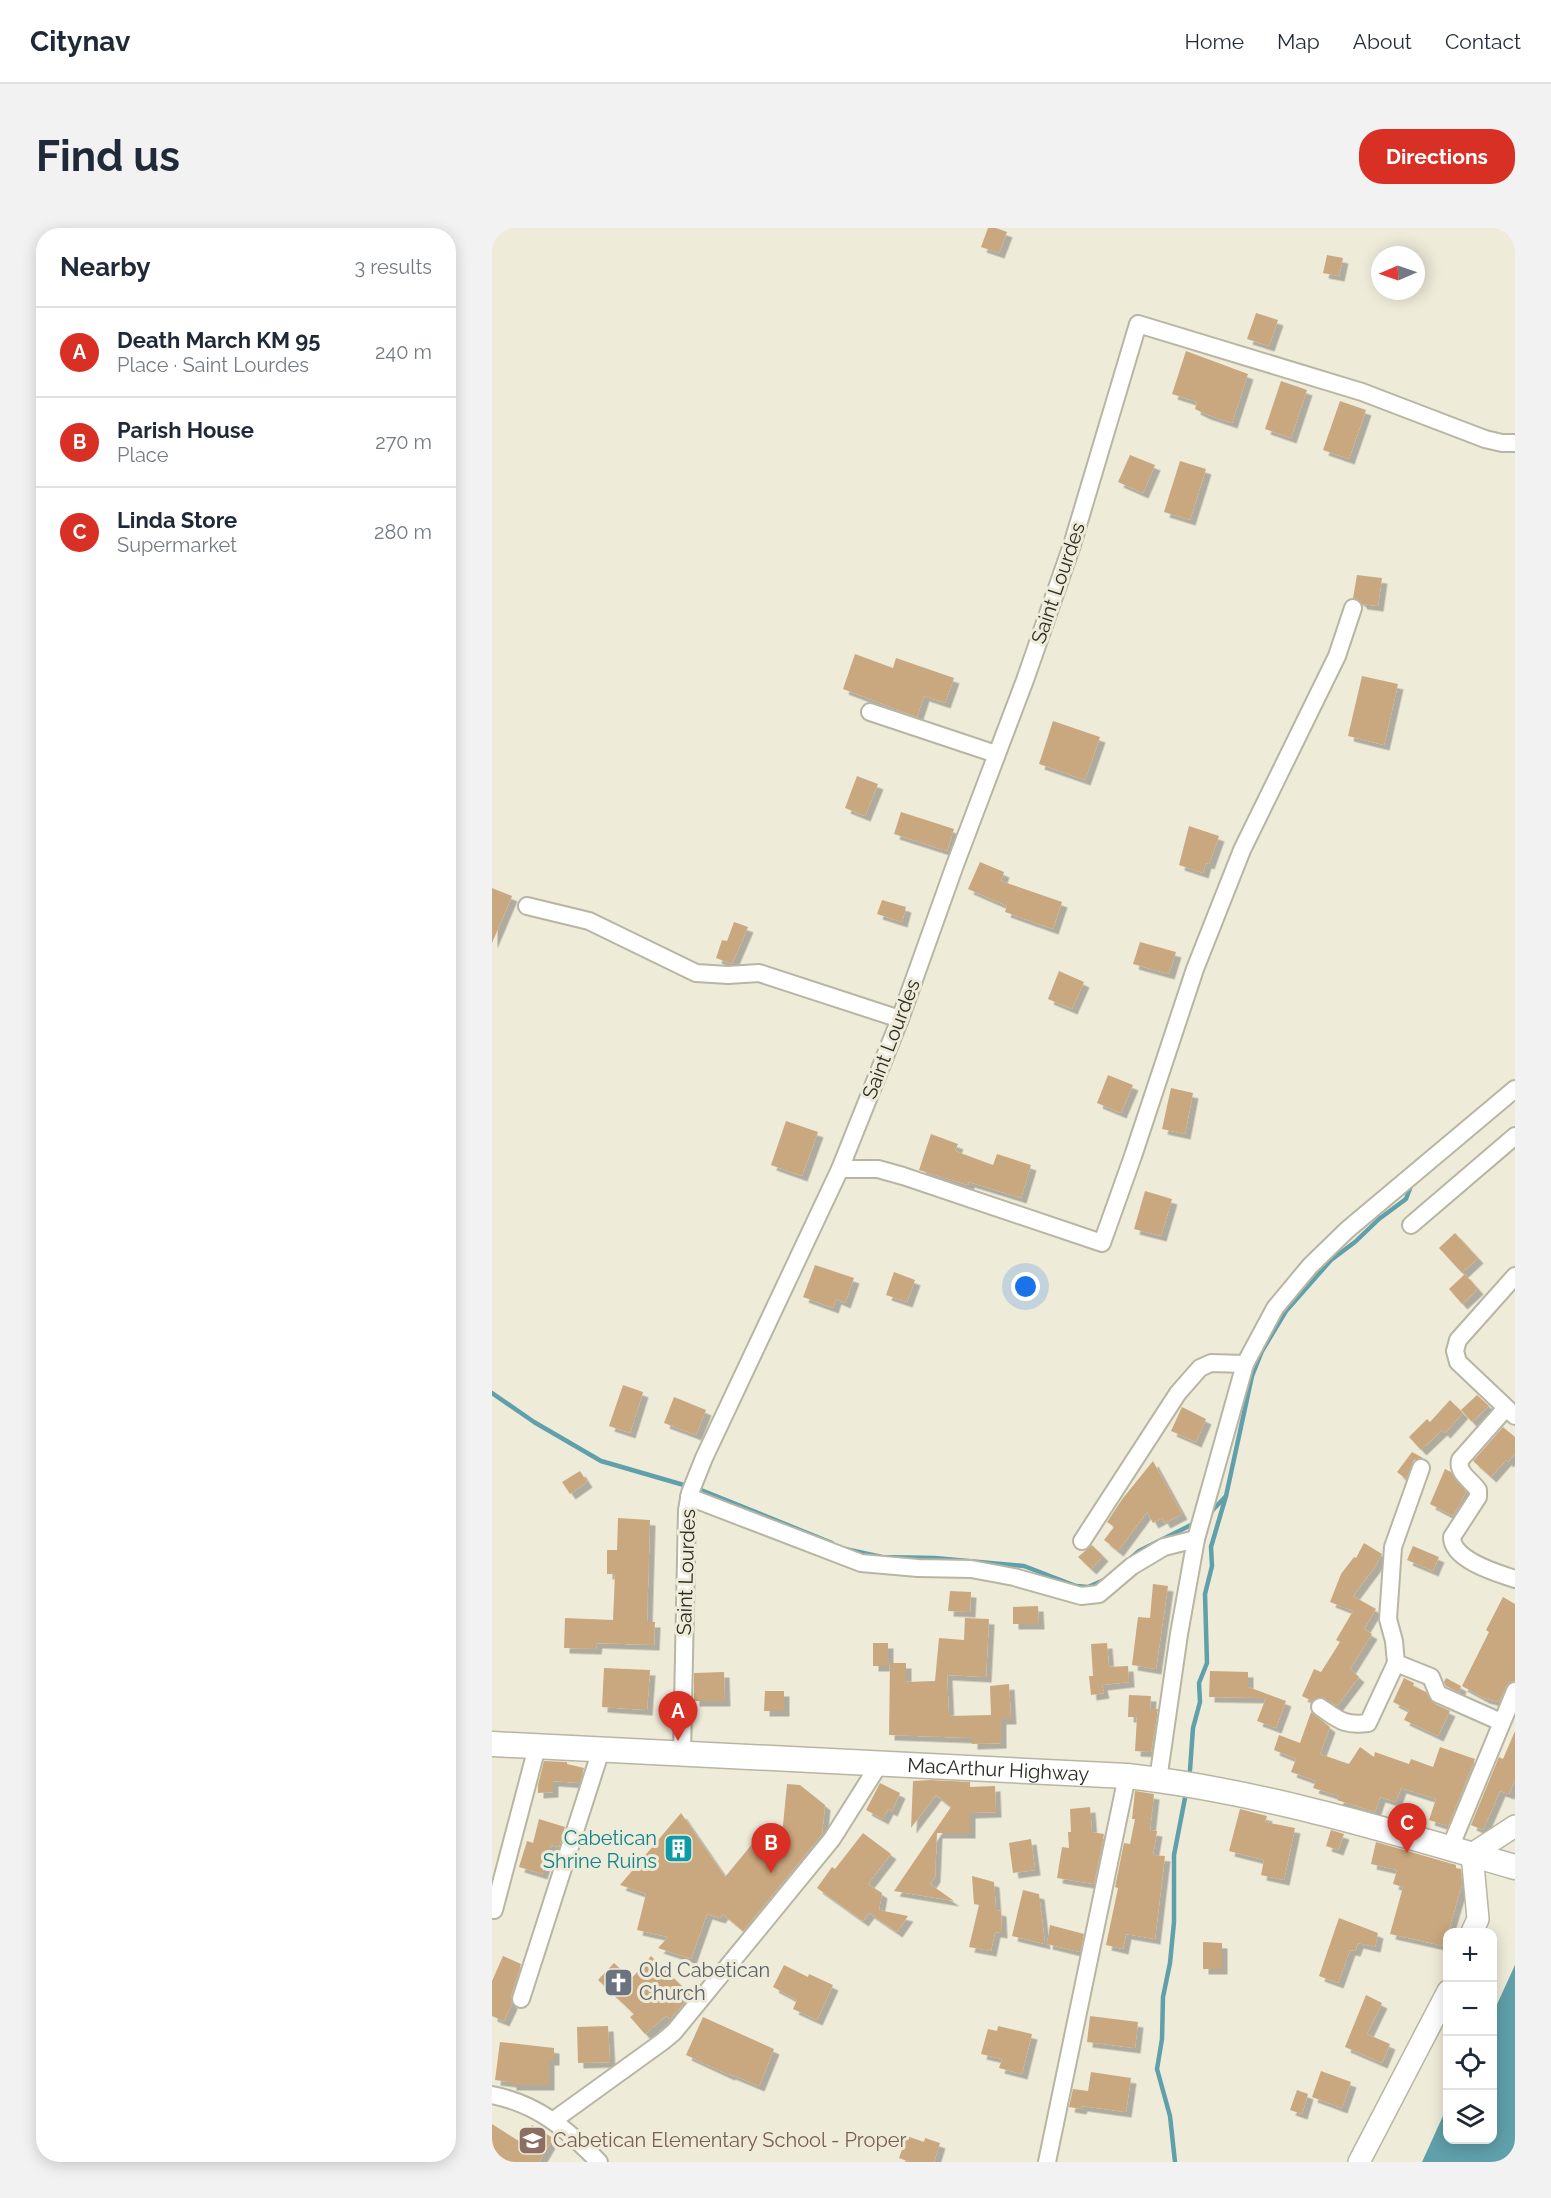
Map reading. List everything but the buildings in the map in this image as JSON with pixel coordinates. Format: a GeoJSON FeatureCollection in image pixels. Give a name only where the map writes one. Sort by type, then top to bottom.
{"type":"FeatureCollection","features":[{"type":"Feature","properties":{"kind":"main road","name":"MacArthur Highway"},"geometry":{"type":"LineString","coordinates":[[492,1744],[1127,1776],[1265,1799],[1505,1864]]}},
{"type":"Feature","properties":{"kind":"street","name":"Saint Lourdes"},"geometry":{"type":"LineString","coordinates":[[682,1754],[685,1543],[692,1489],[840,1169],[900,1019],[1025,680],[1072,545],[1138,324],[1362,392],[1485,439],[1515,443]]}},
{"type":"Feature","properties":{"kind":"street"},"geometry":{"type":"LineString","coordinates":[[840,1169],[878,1169],[903,1176],[1102,1243],[1196,969],[1242,850],[1337,656],[1353,608]]}},
{"type":"Feature","properties":{"kind":"street"},"geometry":{"type":"LineString","coordinates":[[870,712],[996,754]]}},
{"type":"Feature","properties":{"kind":"street"},"geometry":{"type":"LineString","coordinates":[[527,906],[589,921],[696,973],[728,975],[759,973],[900,1019]]}},
{"type":"Feature","properties":{"kind":"street"},"geometry":{"type":"LineString","coordinates":[[1158,1780],[1179,1634],[1198,1534],[1245,1364],[1275,1308],[1310,1266],[1347,1230],[1515,1089]]}},
{"type":"Feature","properties":{"kind":"street"},"geometry":{"type":"LineString","coordinates":[[1411,1225],[1515,1136]]}},
{"type":"Feature","properties":{"kind":"street"},"geometry":{"type":"LineString","coordinates":[[1515,1276],[1458,1340],[1455,1351],[1458,1362],[1510,1412],[1460,1460],[1458,1466],[1478,1490],[1478,1497],[1452,1537],[1455,1550],[1483,1568],[1515,1579]]}},
{"type":"Feature","properties":{"kind":"street"},"geometry":{"type":"LineString","coordinates":[[1082,1541],[1178,1393],[1200,1368],[1211,1363],[1245,1364]]}},
{"type":"Feature","properties":{"kind":"street"},"geometry":{"type":"LineString","coordinates":[[1320,1707],[1342,1723],[1355,1725],[1368,1723],[1396,1663],[1394,1641],[1388,1619],[1393,1547],[1421,1468]]}},
{"type":"Feature","properties":{"kind":"street"},"geometry":{"type":"LineString","coordinates":[[692,1489],[861,1563],[918,1568],[971,1569],[1014,1577],[1081,1596],[1099,1594],[1132,1566],[1164,1547],[1198,1534]]}},
{"type":"Feature","properties":{"kind":"street"},"geometry":{"type":"LineString","coordinates":[[1396,1663],[1431,1677],[1438,1694],[1501,1722]]}},
{"type":"Feature","properties":{"kind":"street"},"geometry":{"type":"LineString","coordinates":[[1474,1928],[1478,1919],[1461,1851],[1501,1722],[1515,1691]]}},
{"type":"Feature","properties":{"kind":"street"},"geometry":{"type":"LineString","coordinates":[[494,1910],[537,1747]]}},
{"type":"Feature","properties":{"kind":"street"},"geometry":{"type":"LineString","coordinates":[[521,1999],[601,1750]]}},
{"type":"Feature","properties":{"kind":"street"},"geometry":{"type":"LineString","coordinates":[[554,2120],[674,2031],[832,1839],[880,1763]]}},
{"type":"Feature","properties":{"kind":"street"},"geometry":{"type":"LineString","coordinates":[[1047,2162],[1127,1776]]}},
{"type":"Feature","properties":{"kind":"street"},"geometry":{"type":"LineString","coordinates":[[1461,1851],[1515,1826]]}},
{"type":"Feature","properties":{"kind":"street"},"geometry":{"type":"LineString","coordinates":[[1359,2162],[1443,2001]]}},
{"type":"Feature","properties":{"kind":"street"},"geometry":{"type":"LineString","coordinates":[[492,2095],[512,2100],[554,2120],[599,2162]]}},
{"type":"Feature","properties":{"kind":"water"},"geometry":{"type":"Polygon","coordinates":[[[1515,1965],[1515,2162],[1422,2162],[1443,2116],[1443,2144],[1497,2144],[1497,2004],[1515,1965]]]}},
{"type":"Feature","properties":{"kind":"waterway"},"geometry":{"type":"LineString","coordinates":[[1190,1770],[1193,1728],[1200,1702],[1199,1683],[1207,1663],[1205,1594],[1212,1566],[1211,1547],[1226,1496],[1252,1376],[1262,1351],[1286,1311],[1331,1260],[1406,1199],[1412,1183]]}},
{"type":"Feature","properties":{"kind":"waterway"},"geometry":{"type":"LineString","coordinates":[[492,1393],[534,1422],[601,1461],[701,1490],[832,1543]]}},
{"type":"Feature","properties":{"kind":"waterway"},"geometry":{"type":"LineString","coordinates":[[1209,1514],[1226,1496]]}},
{"type":"Feature","properties":{"kind":"waterway"},"geometry":{"type":"LineString","coordinates":[[1131,1558],[1139,1551],[1197,1522]]}},
{"type":"Feature","properties":{"kind":"waterway"},"geometry":{"type":"LineString","coordinates":[[845,1549],[882,1557],[935,1558],[1024,1566],[1076,1586],[1088,1587],[1104,1580]]}},
{"type":"Feature","properties":{"kind":"waterway"},"geometry":{"type":"LineString","coordinates":[[1175,2162],[1170,2116],[1157,2069],[1162,2039],[1163,1997],[1170,1963],[1174,1922],[1174,1855],[1185,1798]]}},
{"type":"Feature","properties":{"kind":"place","name":"Death March KM 95"},"geometry":{"type":"Point","coordinates":[678,1741]}},
{"type":"Feature","properties":{"kind":"place","name":"Cabetican Shrine Ruins"},"geometry":{"type":"Point","coordinates":[678,1849]}},
{"type":"Feature","properties":{"kind":"place","name":"Linda Store"},"geometry":{"type":"Point","coordinates":[1407,1853]}},
{"type":"Feature","properties":{"kind":"place","name":"Parish House"},"geometry":{"type":"Point","coordinates":[771,1873]}},
{"type":"Feature","properties":{"kind":"place","name":"Old Cabetican Church"},"geometry":{"type":"Point","coordinates":[618,1982]}},
{"type":"Feature","properties":{"kind":"place","name":"Cabetican Elementary School - Proper"},"geometry":{"type":"Point","coordinates":[532,2140]}}]}
